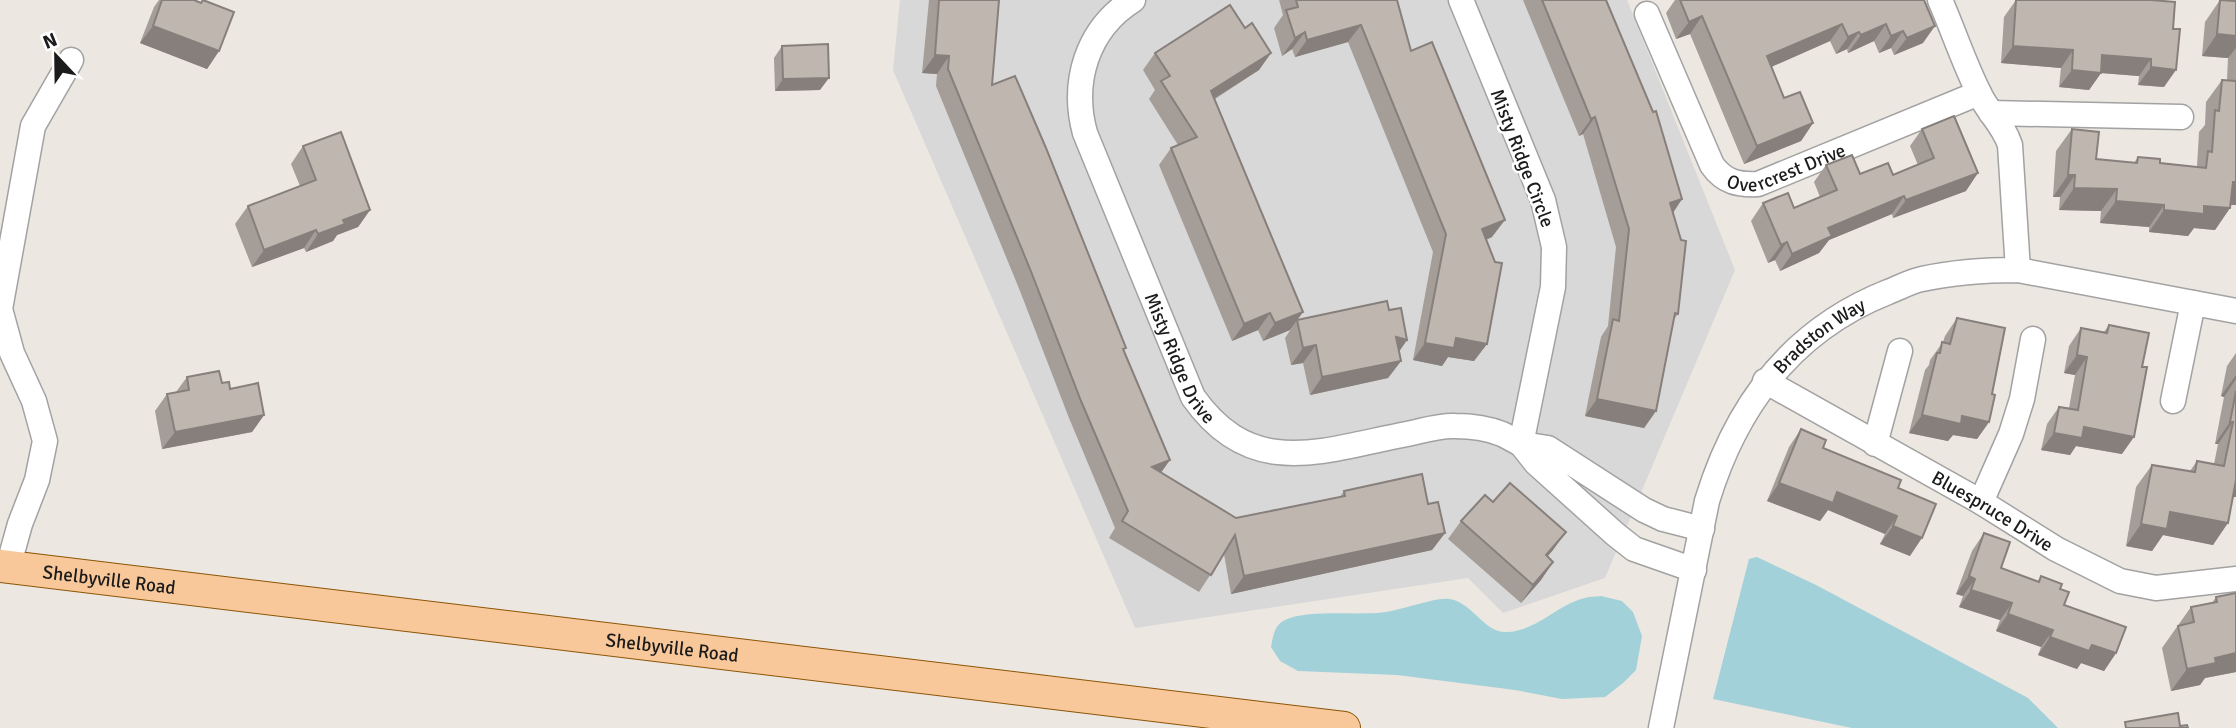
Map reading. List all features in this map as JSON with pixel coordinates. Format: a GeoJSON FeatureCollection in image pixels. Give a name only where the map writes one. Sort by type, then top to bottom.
{"type":"FeatureCollection","features":[{"type":"Feature","properties":{"kind":"main road","name":"Shelbyville Road"},"geometry":{"type":"LineString","coordinates":[[4,567],[1343,728]]}},
{"type":"Feature","properties":{"kind":"street","name":"Misty Ridge Drive"},"geometry":{"type":"LineString","coordinates":[[1133,0],[1101,27],[1087,54],[1079,90],[1082,122],[1185,381],[1209,418],[1224,430],[1259,449],[1289,454],[1452,426],[1491,431],[1521,444],[1548,449],[1644,510],[1702,529]]}},
{"type":"Feature","properties":{"kind":"street","name":"Misty Ridge Circle"},"geometry":{"type":"LineString","coordinates":[[1461,0],[1543,200],[1554,247],[1553,287],[1521,444]]}},
{"type":"Feature","properties":{"kind":"street"},"geometry":{"type":"LineString","coordinates":[[1940,0],[1985,103],[2002,125],[2012,152],[2018,270]]}},
{"type":"Feature","properties":{"kind":"street","name":"Overcrest Drive"},"geometry":{"type":"LineString","coordinates":[[1647,14],[1712,165],[1719,174],[1737,184],[1758,184],[1985,103]]}},
{"type":"Feature","properties":{"kind":"street"},"geometry":{"type":"LineString","coordinates":[[4,567],[37,480],[45,441],[34,401],[12,353],[0,309],[33,126],[71,60]]}},
{"type":"Feature","properties":{"kind":"street"},"geometry":{"type":"LineString","coordinates":[[1985,103],[2180,117]]}},
{"type":"Feature","properties":{"kind":"street","name":"Bradston Way"},"geometry":{"type":"LineString","coordinates":[[1661,728],[1707,501],[1727,444],[1765,382],[1789,356],[1825,325],[1865,301],[1920,279],[1966,271],[2018,270],[2236,312]]}},
{"type":"Feature","properties":{"kind":"street"},"geometry":{"type":"LineString","coordinates":[[2173,401],[2193,303]]}},
{"type":"Feature","properties":{"kind":"street"},"geometry":{"type":"LineString","coordinates":[[1981,502],[2011,434],[2022,399],[2033,339]]}},
{"type":"Feature","properties":{"kind":"street"},"geometry":{"type":"LineString","coordinates":[[1875,444],[1900,351]]}},
{"type":"Feature","properties":{"kind":"street","name":"Bluespruce Drive"},"geometry":{"type":"LineString","coordinates":[[1765,382],[1981,502],[2056,549],[2120,581],[2156,588],[2236,579]]}},
{"type":"Feature","properties":{"kind":"street","name":"Misty Ridge Drive"},"geometry":{"type":"LineString","coordinates":[[1521,444],[1536,463],[1624,542],[1634,549],[1693,570]]}},
{"type":"Feature","properties":{"kind":"shaded area"},"geometry":{"type":"Polygon","coordinates":[[[900,0],[1627,0],[1735,270],[1605,578],[1503,613],[1468,578],[1135,628],[893,70],[900,0]]]}},
{"type":"Feature","properties":{"kind":"water"},"geometry":{"type":"Polygon","coordinates":[[[1757,557],[1816,585],[2028,698],[2058,728],[1852,728],[1713,699],[1749,559],[1757,557]]]}},
{"type":"Feature","properties":{"kind":"water"},"geometry":{"type":"Polygon","coordinates":[[[1601,596],[1622,601],[1633,612],[1642,636],[1636,670],[1605,697],[1562,699],[1515,690],[1397,675],[1298,671],[1280,661],[1271,647],[1281,622],[1307,615],[1386,612],[1449,599],[1465,606],[1491,628],[1507,632],[1528,627],[1575,601],[1601,596]]]}},
{"type":"Feature","properties":{"kind":"building"},"geometry":{"type":"Polygon","coordinates":[[[162,0],[194,0],[201,3],[203,0],[234,12],[219,51],[153,26],[162,0]]]}},
{"type":"Feature","properties":{"kind":"building"},"geometry":{"type":"Polygon","coordinates":[[[939,0],[999,0],[992,85],[1015,76],[1046,148],[1126,348],[1123,349],[1170,460],[1152,467],[1236,518],[1345,496],[1344,491],[1422,474],[1428,504],[1438,502],[1445,533],[1244,576],[1235,535],[1211,575],[1122,521],[1128,511],[948,69],[949,56],[935,55],[939,0]]]}},
{"type":"Feature","properties":{"kind":"building"},"geometry":{"type":"Polygon","coordinates":[[[1296,0],[1397,0],[1411,51],[1432,42],[1505,220],[1482,229],[1495,262],[1502,263],[1487,344],[1456,338],[1454,348],[1425,343],[1446,234],[1361,25],[1307,40],[1305,32],[1295,38],[1286,10],[1298,7],[1296,0]]]}},
{"type":"Feature","properties":{"kind":"building"},"geometry":{"type":"Polygon","coordinates":[[[1542,0],[1606,0],[1653,112],[1656,111],[1682,199],[1670,203],[1681,240],[1686,241],[1678,314],[1675,313],[1656,411],[1597,399],[1613,319],[1619,321],[1629,229],[1595,117],[1591,119],[1542,0]]]}},
{"type":"Feature","properties":{"kind":"building"},"geometry":{"type":"Polygon","coordinates":[[[1680,0],[1924,0],[1935,26],[1907,38],[1903,31],[1891,36],[1886,24],[1861,35],[1859,32],[1848,37],[1842,24],[1767,56],[1784,98],[1800,92],[1813,123],[1757,146],[1702,16],[1689,22],[1680,0]]]}},
{"type":"Feature","properties":{"kind":"building"},"geometry":{"type":"Polygon","coordinates":[[[2016,0],[2175,2],[2173,29],[2180,29],[2176,70],[2151,67],[2151,59],[2102,55],[2101,73],[2072,70],[2073,50],[2013,46],[2016,0]]]}},
{"type":"Feature","properties":{"kind":"building"},"geometry":{"type":"Polygon","coordinates":[[[2220,0],[2236,1],[2236,36],[2217,34],[2220,0]]]}},
{"type":"Feature","properties":{"kind":"building"},"geometry":{"type":"Polygon","coordinates":[[[1230,5],[1245,28],[1252,23],[1271,53],[1211,91],[1303,312],[1275,323],[1270,313],[1244,324],[1171,148],[1197,137],[1161,81],[1170,76],[1155,53],[1230,5]]]}},
{"type":"Feature","properties":{"kind":"building"},"geometry":{"type":"Polygon","coordinates":[[[828,44],[829,78],[783,79],[782,46],[828,44]]]}},
{"type":"Feature","properties":{"kind":"building"},"geometry":{"type":"Polygon","coordinates":[[[2222,80],[2236,81],[2236,182],[2233,182],[2230,208],[2204,206],[2204,214],[2164,210],[2164,205],[2116,201],[2117,189],[2074,188],[2075,175],[2068,175],[2072,129],[2099,132],[2096,159],[2137,163],[2138,157],[2160,159],[2160,163],[2206,168],[2208,151],[2212,152],[2215,110],[2219,111],[2222,80]]]}},
{"type":"Feature","properties":{"kind":"building"},"geometry":{"type":"Polygon","coordinates":[[[1954,116],[1978,173],[1906,200],[1904,196],[1828,228],[1832,236],[1792,254],[1787,242],[1781,245],[1763,203],[1788,193],[1794,208],[1837,190],[1826,165],[1852,155],[1860,174],[1888,163],[1893,175],[1934,158],[1922,129],[1954,116]]]}},
{"type":"Feature","properties":{"kind":"building"},"geometry":{"type":"Polygon","coordinates":[[[341,132],[370,210],[343,220],[345,224],[318,234],[316,230],[264,250],[248,206],[316,180],[303,146],[341,132]]]}},
{"type":"Feature","properties":{"kind":"building"},"geometry":{"type":"Polygon","coordinates":[[[1387,301],[1389,310],[1401,308],[1407,340],[1396,337],[1401,361],[1322,377],[1316,345],[1303,348],[1297,320],[1387,301]]]}},
{"type":"Feature","properties":{"kind":"building"},"geometry":{"type":"Polygon","coordinates":[[[1957,318],[2005,328],[1989,422],[1962,416],[1961,424],[1922,415],[1937,353],[1940,353],[1942,342],[1950,344],[1957,318]]]}},
{"type":"Feature","properties":{"kind":"building"},"geometry":{"type":"Polygon","coordinates":[[[2109,325],[2149,333],[2142,367],[2147,367],[2134,437],[2084,427],[2082,438],[2054,433],[2059,407],[2078,410],[2087,357],[2077,355],[2081,328],[2107,333],[2109,325]]]}},
{"type":"Feature","properties":{"kind":"building"},"geometry":{"type":"Polygon","coordinates":[[[219,371],[222,383],[229,382],[230,389],[258,383],[264,415],[175,432],[167,394],[189,390],[187,377],[219,371]]]}},
{"type":"Feature","properties":{"kind":"building"},"geometry":{"type":"Polygon","coordinates":[[[2236,391],[2236,480],[2228,523],[2170,512],[2167,529],[2141,524],[2152,465],[2195,472],[2197,461],[2224,466],[2236,391]]]}},
{"type":"Feature","properties":{"kind":"building"},"geometry":{"type":"Polygon","coordinates":[[[1801,429],[1826,440],[1823,448],[1901,480],[1898,488],[1936,504],[1922,538],[1893,526],[1897,516],[1837,492],[1833,503],[1779,483],[1801,429]]]}},
{"type":"Feature","properties":{"kind":"building"},"geometry":{"type":"Polygon","coordinates":[[[1510,483],[1566,532],[1546,555],[1553,562],[1533,585],[1461,521],[1485,495],[1493,502],[1510,483]]]}},
{"type":"Feature","properties":{"kind":"building"},"geometry":{"type":"Polygon","coordinates":[[[1984,533],[2010,542],[2001,568],[2039,582],[2041,576],[2062,584],[2060,589],[2069,592],[2064,605],[2126,627],[2116,653],[2092,645],[2089,651],[2050,637],[2053,630],[2008,614],[2012,603],[1971,590],[1975,579],[1969,576],[1984,533]]]}},
{"type":"Feature","properties":{"kind":"building"},"geometry":{"type":"Polygon","coordinates":[[[2236,593],[2236,653],[2215,658],[2216,663],[2187,669],[2178,626],[2194,622],[2191,607],[2217,602],[2216,597],[2236,593]]]}},
{"type":"Feature","properties":{"kind":"building"},"geometry":{"type":"Polygon","coordinates":[[[2178,713],[2180,726],[2187,725],[2188,728],[2126,728],[2125,722],[2178,713]]]}}]}
